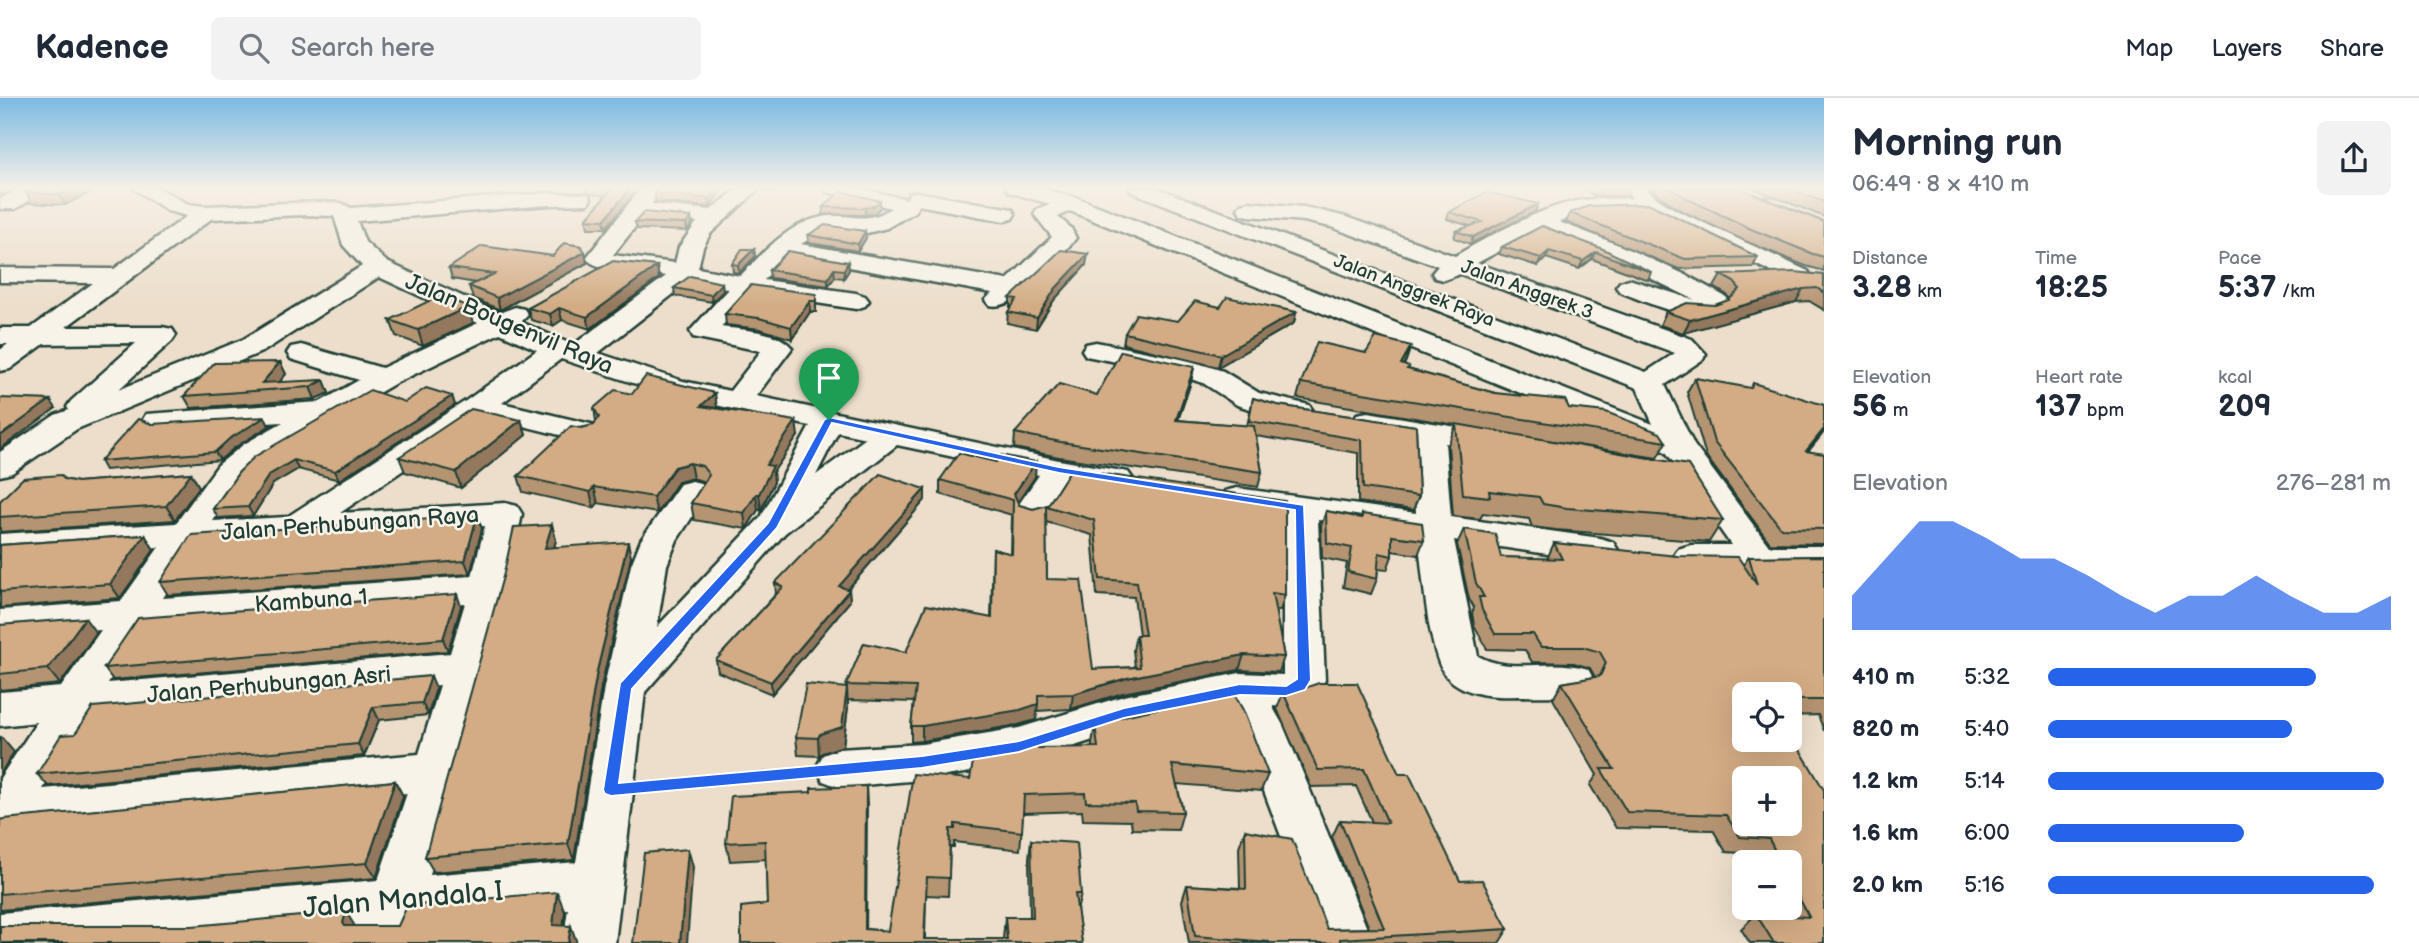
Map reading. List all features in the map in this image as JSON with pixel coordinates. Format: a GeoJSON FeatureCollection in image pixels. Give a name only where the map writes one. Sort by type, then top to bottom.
{"type":"FeatureCollection","features":[{"type":"Feature","properties":{"kind":"street"},"geometry":{"type":"LineString","coordinates":[[0,363],[186,227]]}},
{"type":"Feature","properties":{"kind":"street","name":"Jalan Bougenvil Raya"},"geometry":{"type":"LineString","coordinates":[[350,227],[356,250],[377,267],[567,353],[676,388],[1059,470],[1139,482]]}},
{"type":"Feature","properties":{"kind":"street"},"geometry":{"type":"LineString","coordinates":[[623,227],[598,258],[611,262],[649,265],[747,285],[856,301]]}},
{"type":"Feature","properties":{"kind":"street"},"geometry":{"type":"LineString","coordinates":[[296,527],[478,406],[567,353],[685,273],[694,241],[705,227]]}},
{"type":"Feature","properties":{"kind":"street"},"geometry":{"type":"LineString","coordinates":[[737,401],[778,348],[759,341],[703,331],[784,248],[811,227]]}},
{"type":"Feature","properties":{"kind":"street"},"geometry":{"type":"LineString","coordinates":[[784,248],[1005,295],[1063,238],[1063,233],[1057,227]]}},
{"type":"Feature","properties":{"kind":"street"},"geometry":{"type":"LineString","coordinates":[[1130,227],[1678,445]]}},
{"type":"Feature","properties":{"kind":"street"},"geometry":{"type":"LineString","coordinates":[[1173,245],[1214,227]]}},
{"type":"Feature","properties":{"kind":"street","name":"Jalan Anggrek Raya"},"geometry":{"type":"LineString","coordinates":[[1242,227],[1418,292],[1649,383]]}},
{"type":"Feature","properties":{"kind":"street","name":"Jalan Anggrek 3"},"geometry":{"type":"LineString","coordinates":[[1351,227],[1682,345],[1692,354],[1649,383]]}},
{"type":"Feature","properties":{"kind":"street"},"geometry":{"type":"LineString","coordinates":[[1366,323],[1418,292],[1456,264],[1527,227]]}},
{"type":"Feature","properties":{"kind":"street"},"geometry":{"type":"LineString","coordinates":[[1552,227],[1609,249],[1675,279],[1717,302],[1703,309],[1696,309],[1629,287]]}},
{"type":"Feature","properties":{"kind":"street"},"geometry":{"type":"LineString","coordinates":[[1695,227],[1799,275]]}},
{"type":"Feature","properties":{"kind":"street"},"geometry":{"type":"LineString","coordinates":[[589,276],[611,262]]}},
{"type":"Feature","properties":{"kind":"street"},"geometry":{"type":"LineString","coordinates":[[66,422],[254,345],[377,267]]}},
{"type":"Feature","properties":{"kind":"street"},"geometry":{"type":"LineString","coordinates":[[0,275],[118,276]]}},
{"type":"Feature","properties":{"kind":"street"},"geometry":{"type":"LineString","coordinates":[[1750,276],[1799,275],[1824,279]]}},
{"type":"Feature","properties":{"kind":"street"},"geometry":{"type":"LineString","coordinates":[[1675,279],[1725,277]]}},
{"type":"Feature","properties":{"kind":"street"},"geometry":{"type":"LineString","coordinates":[[1,815],[73,703],[230,472],[255,451],[384,378],[534,306]]}},
{"type":"Feature","properties":{"kind":"street"},"geometry":{"type":"LineString","coordinates":[[0,336],[162,336],[66,422],[0,466]]}},
{"type":"Feature","properties":{"kind":"street"},"geometry":{"type":"LineString","coordinates":[[1096,350],[1178,366],[1213,377],[1248,399],[1274,407],[1523,447]]}},
{"type":"Feature","properties":{"kind":"street"},"geometry":{"type":"LineString","coordinates":[[301,353],[384,378]]}},
{"type":"Feature","properties":{"kind":"street"},"geometry":{"type":"LineString","coordinates":[[1649,383],[1678,445],[1760,559]]}},
{"type":"Feature","properties":{"kind":"street"},"geometry":{"type":"LineString","coordinates":[[478,406],[584,432]]}},
{"type":"Feature","properties":{"kind":"street"},"geometry":{"type":"LineString","coordinates":[[157,421],[326,410]]}},
{"type":"Feature","properties":{"kind":"street"},"geometry":{"type":"LineString","coordinates":[[773,525],[829,420]]}},
{"type":"Feature","properties":{"kind":"street"},"geometry":{"type":"LineString","coordinates":[[1428,430],[1434,526],[1455,651],[1462,666],[1489,681],[1573,680]]}},
{"type":"Feature","properties":{"kind":"street"},"geometry":{"type":"LineString","coordinates":[[625,687],[773,525],[892,433]]}},
{"type":"Feature","properties":{"kind":"street"},"geometry":{"type":"LineString","coordinates":[[1032,510],[1059,470]]}},
{"type":"Feature","properties":{"kind":"street"},"geometry":{"type":"LineString","coordinates":[[191,475],[230,472]]}},
{"type":"Feature","properties":{"kind":"street"},"geometry":{"type":"LineString","coordinates":[[1659,472],[1700,479]]}},
{"type":"Feature","properties":{"kind":"street"},"geometry":{"type":"LineString","coordinates":[[589,943],[625,687],[649,565],[659,540],[692,491]]}},
{"type":"Feature","properties":{"kind":"street"},"geometry":{"type":"LineString","coordinates":[[1206,493],[1570,547],[1643,554],[1760,559],[1824,558]]}},
{"type":"Feature","properties":{"kind":"street"},"geometry":{"type":"LineString","coordinates":[[839,768],[922,762],[1019,746],[1124,713],[1240,689],[1286,691],[1300,687],[1304,680],[1300,508]]}},
{"type":"Feature","properties":{"kind":"street","name":"Jalan Perhubungan Raya"},"geometry":{"type":"LineString","coordinates":[[0,546],[505,514],[488,588],[392,921]]}},
{"type":"Feature","properties":{"kind":"street","name":"Kambuna 1"},"geometry":{"type":"LineString","coordinates":[[0,624],[488,588]]}},
{"type":"Feature","properties":{"kind":"street","name":"Jalan Perhubungan Asri"},"geometry":{"type":"LineString","coordinates":[[0,709],[466,667]]}},
{"type":"Feature","properties":{"kind":"street"},"geometry":{"type":"LineString","coordinates":[[1240,689],[1261,725],[1348,943]]}},
{"type":"Feature","properties":{"kind":"street"},"geometry":{"type":"LineString","coordinates":[[1,815],[437,771]]}},
{"type":"Feature","properties":{"kind":"street","name":"Jalan Mandala I"},"geometry":{"type":"LineString","coordinates":[[0,938],[392,921],[597,883]]}},
{"type":"Feature","properties":{"kind":"path"},"geometry":{"type":"LineString","coordinates":[[611,790],[839,768]]}},
{"type":"Feature","properties":{"kind":"building"},"geometry":{"type":"Polygon","coordinates":[[[821,227],[865,231],[858,244],[808,235],[821,227]]]}},
{"type":"Feature","properties":{"kind":"building"},"geometry":{"type":"Polygon","coordinates":[[[1466,227],[1492,227],[1473,237],[1456,231],[1466,227]]]}},
{"type":"Feature","properties":{"kind":"building"},"geometry":{"type":"Polygon","coordinates":[[[1539,227],[1546,227],[1603,249],[1651,272],[1596,252],[1583,261],[1549,251],[1541,258],[1502,247],[1539,227]]]}},
{"type":"Feature","properties":{"kind":"building"},"geometry":{"type":"Polygon","coordinates":[[[1606,227],[1698,227],[1758,257],[1685,259],[1606,227]]]}},
{"type":"Feature","properties":{"kind":"building"},"geometry":{"type":"Polygon","coordinates":[[[1748,227],[1824,227],[1824,257],[1813,254],[1748,227]]]}},
{"type":"Feature","properties":{"kind":"building"},"geometry":{"type":"Polygon","coordinates":[[[564,243],[581,246],[585,252],[497,298],[469,286],[494,274],[449,268],[482,246],[553,256],[564,243]]]}},
{"type":"Feature","properties":{"kind":"building"},"geometry":{"type":"Polygon","coordinates":[[[742,249],[754,249],[738,265],[732,264],[742,249]]]}},
{"type":"Feature","properties":{"kind":"building"},"geometry":{"type":"Polygon","coordinates":[[[1061,250],[1088,254],[1055,289],[1037,318],[1008,312],[1017,299],[1010,298],[1061,250]]]}},
{"type":"Feature","properties":{"kind":"building"},"geometry":{"type":"Polygon","coordinates":[[[788,251],[848,262],[844,270],[834,269],[828,279],[769,270],[788,251]]]}},
{"type":"Feature","properties":{"kind":"building"},"geometry":{"type":"Polygon","coordinates":[[[613,261],[657,266],[587,317],[559,308],[550,314],[528,308],[613,261]]]}},
{"type":"Feature","properties":{"kind":"building"},"geometry":{"type":"Polygon","coordinates":[[[1795,272],[1824,275],[1824,293],[1817,288],[1803,289],[1690,320],[1666,312],[1687,303],[1715,305],[1729,300],[1740,289],[1721,275],[1795,272]]]}},
{"type":"Feature","properties":{"kind":"building"},"geometry":{"type":"Polygon","coordinates":[[[690,276],[722,283],[711,295],[674,288],[690,276]]]}},
{"type":"Feature","properties":{"kind":"building"},"geometry":{"type":"Polygon","coordinates":[[[751,285],[816,294],[816,301],[810,301],[791,327],[759,318],[725,314],[751,285]]]}},
{"type":"Feature","properties":{"kind":"building"},"geometry":{"type":"Polygon","coordinates":[[[441,295],[468,307],[418,330],[390,320],[441,295]]]}},
{"type":"Feature","properties":{"kind":"building"},"geometry":{"type":"Polygon","coordinates":[[[1227,297],[1296,312],[1221,355],[1125,333],[1136,314],[1178,321],[1195,301],[1220,307],[1227,297]]]}},
{"type":"Feature","properties":{"kind":"building"},"geometry":{"type":"Polygon","coordinates":[[[1376,337],[1411,346],[1401,364],[1409,367],[1407,369],[1495,393],[1565,400],[1569,408],[1606,412],[1660,433],[1666,442],[1301,383],[1317,342],[1366,353],[1376,337]]]}},
{"type":"Feature","properties":{"kind":"building"},"geometry":{"type":"Polygon","coordinates":[[[1121,351],[1194,367],[1176,420],[1254,426],[1262,472],[1015,433],[1059,384],[1097,395],[1121,351]]]}},
{"type":"Feature","properties":{"kind":"building"},"geometry":{"type":"Polygon","coordinates":[[[280,362],[262,383],[324,380],[310,387],[184,396],[214,363],[280,362]]]}},
{"type":"Feature","properties":{"kind":"building"},"geometry":{"type":"Polygon","coordinates":[[[646,376],[715,393],[701,406],[796,421],[766,465],[773,466],[759,494],[756,494],[744,513],[691,503],[709,475],[702,466],[690,463],[675,467],[653,497],[594,487],[590,492],[518,476],[571,426],[581,428],[594,425],[599,417],[594,408],[615,390],[632,394],[646,376]]]}},
{"type":"Feature","properties":{"kind":"building"},"geometry":{"type":"Polygon","coordinates":[[[1695,378],[1751,388],[1753,383],[1824,405],[1824,429],[1806,451],[1824,454],[1824,529],[1781,528],[1714,442],[1695,378]]]}},
{"type":"Feature","properties":{"kind":"building"},"geometry":{"type":"Polygon","coordinates":[[[426,388],[452,396],[335,471],[294,460],[269,475],[248,507],[213,509],[239,472],[254,457],[370,390],[405,402],[426,388]]]}},
{"type":"Feature","properties":{"kind":"building"},"geometry":{"type":"Polygon","coordinates":[[[0,398],[50,400],[0,436],[0,398]]]}},
{"type":"Feature","properties":{"kind":"building"},"geometry":{"type":"Polygon","coordinates":[[[1253,398],[1277,405],[1416,426],[1419,496],[1363,488],[1362,440],[1249,421],[1253,398]]]}},
{"type":"Feature","properties":{"kind":"building"},"geometry":{"type":"Polygon","coordinates":[[[471,409],[521,420],[456,472],[399,457],[471,409]]]}},
{"type":"Feature","properties":{"kind":"building"},"geometry":{"type":"Polygon","coordinates":[[[265,417],[229,439],[215,452],[100,461],[138,419],[152,424],[265,417]]]}},
{"type":"Feature","properties":{"kind":"building"},"geometry":{"type":"Polygon","coordinates":[[[1456,424],[1688,465],[1723,520],[1567,508],[1543,504],[1539,497],[1489,491],[1490,497],[1463,494],[1456,424]]]}},
{"type":"Feature","properties":{"kind":"building"},"geometry":{"type":"Polygon","coordinates":[[[959,453],[996,462],[1001,455],[1036,462],[1014,494],[1019,505],[1033,509],[1048,505],[1071,469],[1285,501],[1285,595],[1272,593],[1284,657],[1244,655],[1127,678],[1073,694],[1038,695],[1038,704],[1020,710],[911,726],[916,687],[846,685],[864,643],[906,652],[926,605],[992,618],[993,549],[1012,554],[1013,500],[940,480],[959,453]],[[1046,506],[1047,579],[1081,580],[1093,669],[1140,667],[1136,635],[1145,635],[1137,582],[1100,579],[1094,520],[1046,506]]]}},
{"type":"Feature","properties":{"kind":"building"},"geometry":{"type":"Polygon","coordinates":[[[191,473],[166,506],[0,517],[0,501],[23,478],[61,475],[64,479],[77,482],[191,473]]]}},
{"type":"Feature","properties":{"kind":"building"},"geometry":{"type":"Polygon","coordinates":[[[880,474],[925,489],[839,586],[849,590],[771,682],[716,660],[783,587],[775,583],[880,474]]]}},
{"type":"Feature","properties":{"kind":"building"},"geometry":{"type":"Polygon","coordinates":[[[1326,511],[1362,518],[1362,514],[1422,523],[1424,540],[1392,536],[1392,556],[1379,553],[1377,579],[1348,572],[1352,548],[1327,543],[1326,511]]]}},
{"type":"Feature","properties":{"kind":"building"},"geometry":{"type":"Polygon","coordinates":[[[477,516],[465,561],[160,582],[191,535],[477,516]]]}},
{"type":"Feature","properties":{"kind":"building"},"geometry":{"type":"Polygon","coordinates":[[[552,525],[545,548],[628,542],[597,671],[568,844],[425,857],[504,573],[514,527],[552,525]]]}},
{"type":"Feature","properties":{"kind":"building"},"geometry":{"type":"Polygon","coordinates":[[[1464,529],[1495,534],[1501,557],[1562,559],[1554,543],[1677,556],[1738,557],[1757,585],[1749,557],[1824,556],[1824,700],[1802,700],[1802,682],[1732,682],[1732,752],[1801,752],[1824,790],[1824,943],[1774,943],[1760,920],[1802,920],[1802,917],[1809,917],[1802,903],[1802,850],[1774,850],[1769,839],[1739,836],[1802,836],[1802,766],[1732,766],[1732,824],[1726,815],[1627,812],[1601,769],[1614,769],[1562,683],[1600,676],[1606,663],[1600,652],[1583,647],[1541,647],[1533,634],[1495,634],[1482,610],[1479,597],[1484,597],[1476,583],[1464,529]]]}},
{"type":"Feature","properties":{"kind":"building"},"geometry":{"type":"Polygon","coordinates":[[[145,535],[110,584],[0,592],[0,545],[145,535]]]}},
{"type":"Feature","properties":{"kind":"building"},"geometry":{"type":"Polygon","coordinates":[[[457,594],[443,639],[104,668],[138,618],[457,594]]]}},
{"type":"Feature","properties":{"kind":"building"},"geometry":{"type":"Polygon","coordinates":[[[85,618],[48,669],[0,674],[0,625],[85,618]]]}},
{"type":"Feature","properties":{"kind":"building"},"geometry":{"type":"Polygon","coordinates":[[[431,676],[422,703],[373,707],[358,744],[37,774],[61,735],[75,734],[93,707],[431,676]]]}},
{"type":"Feature","properties":{"kind":"building"},"geometry":{"type":"Polygon","coordinates":[[[1319,683],[1357,683],[1399,774],[1409,774],[1460,881],[1482,880],[1508,929],[1340,939],[1340,943],[1269,943],[1195,936],[1187,885],[1246,889],[1245,830],[1292,839],[1327,929],[1384,928],[1340,820],[1388,823],[1364,769],[1318,770],[1283,692],[1293,692],[1319,683]]]}},
{"type":"Feature","properties":{"kind":"building"},"geometry":{"type":"Polygon","coordinates":[[[806,684],[847,688],[842,727],[820,734],[818,738],[796,737],[806,684]]]}},
{"type":"Feature","properties":{"kind":"building"},"geometry":{"type":"Polygon","coordinates":[[[1233,692],[1243,710],[1268,774],[1172,765],[1183,812],[1136,811],[1135,803],[1086,802],[1085,793],[1024,795],[1022,832],[955,824],[955,829],[950,829],[949,878],[927,877],[924,939],[1007,939],[1005,917],[1033,917],[1031,840],[1077,843],[1081,894],[1075,894],[1082,943],[741,943],[741,907],[767,904],[765,841],[726,843],[731,796],[866,786],[865,929],[888,931],[913,774],[970,779],[974,756],[1038,743],[1038,748],[1098,747],[1095,725],[1233,692]]]}},
{"type":"Feature","properties":{"kind":"building"},"geometry":{"type":"Polygon","coordinates":[[[395,781],[367,863],[0,894],[0,820],[395,781]]]}},
{"type":"Feature","properties":{"kind":"building"},"geometry":{"type":"Polygon","coordinates":[[[688,849],[680,943],[633,943],[644,853],[688,849]]]}},
{"type":"Feature","properties":{"kind":"building"},"geometry":{"type":"Polygon","coordinates":[[[557,892],[553,925],[571,926],[568,943],[0,943],[0,926],[192,926],[346,912],[343,923],[345,926],[398,926],[407,906],[557,892]]]}},
{"type":"Feature","properties":{"kind":"route"},"geometry":{"type":"LineString","coordinates":[[829,420],[1059,470],[1300,508],[1304,680],[1300,687],[1286,691],[1240,689],[1124,713],[1019,746],[922,762],[611,790],[625,687],[773,525],[829,420]]}}]}
